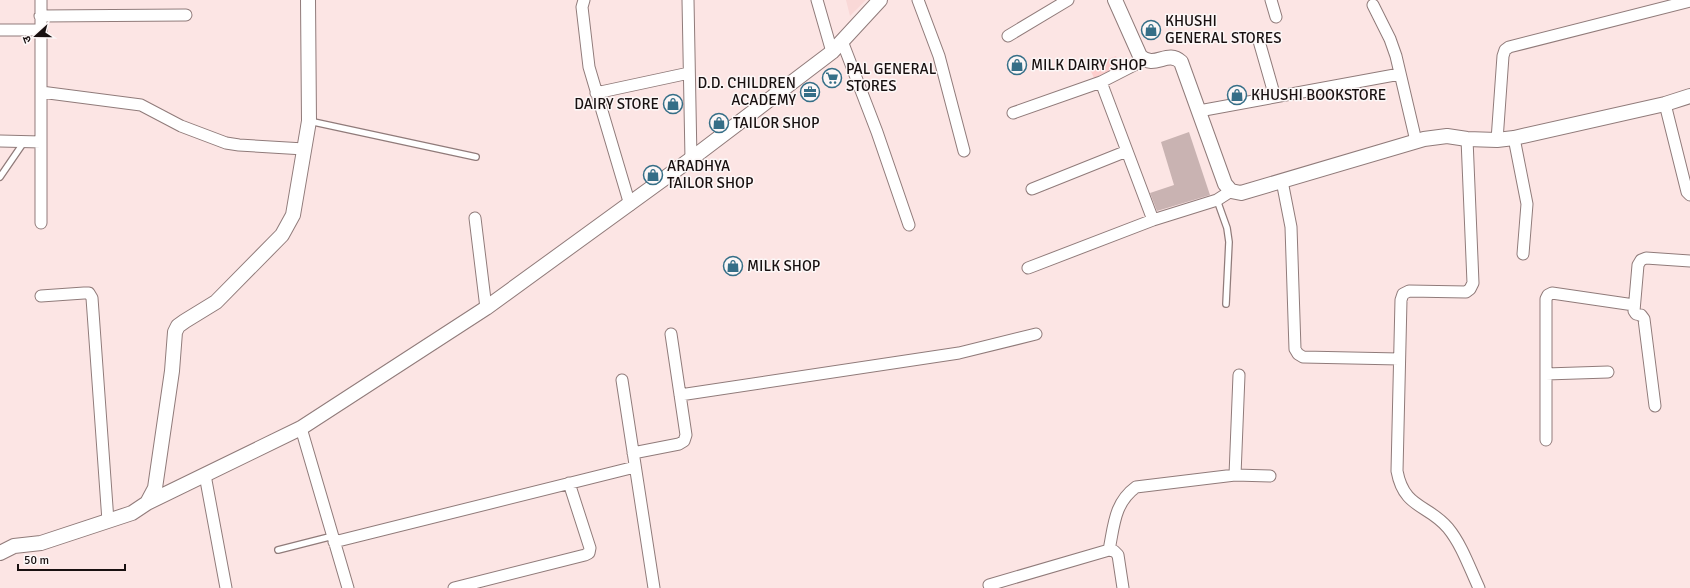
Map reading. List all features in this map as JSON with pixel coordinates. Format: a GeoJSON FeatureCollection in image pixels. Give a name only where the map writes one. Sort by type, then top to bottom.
{"type":"FeatureCollection","features":[{"type":"Feature","properties":{"kind":"street"},"geometry":{"type":"LineString","coordinates":[[41,0],[41,223]]}},
{"type":"Feature","properties":{"kind":"street"},"geometry":{"type":"LineString","coordinates":[[147,503],[155,488],[172,371],[175,332],[178,326],[216,302],[282,235],[293,215],[309,121],[308,0]]}},
{"type":"Feature","properties":{"kind":"street"},"geometry":{"type":"LineString","coordinates":[[584,0],[582,7],[589,67],[630,204]]}},
{"type":"Feature","properties":{"kind":"street"},"geometry":{"type":"LineString","coordinates":[[688,0],[691,159]]}},
{"type":"Feature","properties":{"kind":"street"},"geometry":{"type":"LineString","coordinates":[[817,0],[832,52]]}},
{"type":"Feature","properties":{"kind":"street"},"geometry":{"type":"LineString","coordinates":[[0,553],[14,546],[41,542],[132,513],[147,503],[301,428],[486,308],[691,159],[832,52],[880,0]]}},
{"type":"Feature","properties":{"kind":"street"},"geometry":{"type":"LineString","coordinates":[[918,0],[939,56],[964,151]]}},
{"type":"Feature","properties":{"kind":"street"},"geometry":{"type":"LineString","coordinates":[[1008,36],[1068,0]]}},
{"type":"Feature","properties":{"kind":"street"},"geometry":{"type":"LineString","coordinates":[[1114,0],[1140,56],[1144,60],[1150,62],[1170,57],[1176,58],[1181,62],[1224,184],[1230,191],[1241,193],[1416,141],[1447,136],[1467,139],[1497,140],[1514,138],[1665,104],[1690,96]]}},
{"type":"Feature","properties":{"kind":"street"},"geometry":{"type":"LineString","coordinates":[[1271,0],[1276,17]]}},
{"type":"Feature","properties":{"kind":"street"},"geometry":{"type":"LineString","coordinates":[[1497,140],[1503,56],[1505,50],[1510,47],[1690,1]]}},
{"type":"Feature","properties":{"kind":"street"},"geometry":{"type":"LineString","coordinates":[[1373,5],[1390,39],[1416,141]]}},
{"type":"Feature","properties":{"kind":"street"},"geometry":{"type":"LineString","coordinates":[[40,16],[186,15]]}},
{"type":"Feature","properties":{"kind":"street"},"geometry":{"type":"LineString","coordinates":[[0,30],[40,30]]}},
{"type":"Feature","properties":{"kind":"street"},"geometry":{"type":"LineString","coordinates":[[842,41],[877,132],[909,225]]}},
{"type":"Feature","properties":{"kind":"street"},"geometry":{"type":"LineString","coordinates":[[1259,41],[1275,97]]}},
{"type":"Feature","properties":{"kind":"street"},"geometry":{"type":"LineString","coordinates":[[1013,114],[1101,82],[1144,60]]}},
{"type":"Feature","properties":{"kind":"street"},"geometry":{"type":"LineString","coordinates":[[596,93],[689,73]]}},
{"type":"Feature","properties":{"kind":"street"},"geometry":{"type":"LineString","coordinates":[[1198,111],[1400,74]]}},
{"type":"Feature","properties":{"kind":"street"},"geometry":{"type":"LineString","coordinates":[[1101,82],[1153,220]]}},
{"type":"Feature","properties":{"kind":"street"},"geometry":{"type":"LineString","coordinates":[[40,92],[141,105],[181,126],[226,143],[304,149]]}},
{"type":"Feature","properties":{"kind":"street"},"geometry":{"type":"LineString","coordinates":[[1665,104],[1690,195]]}},
{"type":"Feature","properties":{"kind":"street"},"geometry":{"type":"LineString","coordinates":[[1514,138],[1527,204],[1524,254]]}},
{"type":"Feature","properties":{"kind":"street"},"geometry":{"type":"LineString","coordinates":[[1467,139],[1473,283],[1470,289],[1466,292],[1409,291],[1403,294],[1401,300],[1398,359],[1397,471],[1402,489],[1409,498],[1436,517],[1449,530],[1479,588]]}},
{"type":"Feature","properties":{"kind":"street"},"geometry":{"type":"LineString","coordinates":[[0,141],[41,142]]}},
{"type":"Feature","properties":{"kind":"street"},"geometry":{"type":"LineString","coordinates":[[1032,189],[1127,151]]}},
{"type":"Feature","properties":{"kind":"street"},"geometry":{"type":"LineString","coordinates":[[1282,181],[1291,227],[1295,349],[1298,354],[1303,357],[1398,359]]}},
{"type":"Feature","properties":{"kind":"street"},"geometry":{"type":"LineString","coordinates":[[1028,268],[1153,220],[1217,200],[1230,191]]}},
{"type":"Feature","properties":{"kind":"street"},"geometry":{"type":"LineString","coordinates":[[475,218],[486,308]]}},
{"type":"Feature","properties":{"kind":"street"},"geometry":{"type":"LineString","coordinates":[[1655,406],[1644,319],[1634,313],[1638,265],[1641,260],[1646,258],[1690,261]]}},
{"type":"Feature","properties":{"kind":"street"},"geometry":{"type":"LineString","coordinates":[[41,296],[89,293],[92,298],[108,521]]}},
{"type":"Feature","properties":{"kind":"street"},"geometry":{"type":"LineString","coordinates":[[1546,440],[1546,299],[1548,295],[1552,293],[1634,305]]}},
{"type":"Feature","properties":{"kind":"street"},"geometry":{"type":"LineString","coordinates":[[633,453],[679,444],[684,441],[686,435],[671,334]]}},
{"type":"Feature","properties":{"kind":"street"},"geometry":{"type":"LineString","coordinates":[[680,395],[959,353],[1036,334]]}},
{"type":"Feature","properties":{"kind":"street"},"geometry":{"type":"LineString","coordinates":[[1546,374],[1608,372]]}},
{"type":"Feature","properties":{"kind":"street"},"geometry":{"type":"LineString","coordinates":[[1236,475],[1239,375]]}},
{"type":"Feature","properties":{"kind":"street"},"geometry":{"type":"LineString","coordinates":[[622,380],[654,588]]}},
{"type":"Feature","properties":{"kind":"street"},"geometry":{"type":"LineString","coordinates":[[301,428],[348,588]]}},
{"type":"Feature","properties":{"kind":"street"},"geometry":{"type":"LineString","coordinates":[[334,539],[635,467]]}},
{"type":"Feature","properties":{"kind":"street"},"geometry":{"type":"LineString","coordinates":[[205,475],[226,588]]}},
{"type":"Feature","properties":{"kind":"street"},"geometry":{"type":"LineString","coordinates":[[1109,550],[1118,508],[1128,493],[1136,487],[1236,475],[1270,476]]}},
{"type":"Feature","properties":{"kind":"street"},"geometry":{"type":"LineString","coordinates":[[454,588],[589,553],[590,548],[569,483]]}},
{"type":"Feature","properties":{"kind":"street"},"geometry":{"type":"LineString","coordinates":[[990,585],[1109,550],[1114,551],[1118,555],[1123,588]]}},
{"type":"Feature","properties":{"kind":"lane"},"geometry":{"type":"LineString","coordinates":[[309,121],[476,157]]}},
{"type":"Feature","properties":{"kind":"lane"},"geometry":{"type":"LineString","coordinates":[[0,177],[24,142]]}},
{"type":"Feature","properties":{"kind":"lane"},"geometry":{"type":"LineString","coordinates":[[1217,200],[1228,235],[1226,304]]}},
{"type":"Feature","properties":{"kind":"lane"},"geometry":{"type":"LineString","coordinates":[[278,550],[334,539]]}},
{"type":"Feature","properties":{"kind":"shaded area"},"geometry":{"type":"Polygon","coordinates":[[[846,0],[866,0],[850,16],[846,0]]]}},
{"type":"Feature","properties":{"kind":"shaded area"},"geometry":{"type":"Polygon","coordinates":[[[1116,56],[1119,67],[1094,78],[1089,67],[1116,56]]]}},
{"type":"Feature","properties":{"kind":"building"},"geometry":{"type":"Polygon","coordinates":[[[1189,132],[1210,195],[1157,211],[1150,193],[1174,185],[1161,142],[1189,132]]]}},
{"type":"Feature","properties":{"kind":"place","name":"KHUSHI GENERAL STORES"},"geometry":{"type":"Point","coordinates":[1151,30]}},
{"type":"Feature","properties":{"kind":"place","name":"MILK DAIRY SHOP"},"geometry":{"type":"Point","coordinates":[1017,65]}},
{"type":"Feature","properties":{"kind":"place","name":"PAL GENERAL STORES"},"geometry":{"type":"Point","coordinates":[832,78]}},
{"type":"Feature","properties":{"kind":"place","name":"D.D. CHILDREN ACADEMY"},"geometry":{"type":"Point","coordinates":[810,92]}},
{"type":"Feature","properties":{"kind":"place","name":"KHUSHI BOOKSTORE"},"geometry":{"type":"Point","coordinates":[1237,95]}},
{"type":"Feature","properties":{"kind":"place","name":"DAIRY STORE"},"geometry":{"type":"Point","coordinates":[673,104]}},
{"type":"Feature","properties":{"kind":"place","name":"TAILOR SHOP"},"geometry":{"type":"Point","coordinates":[719,123]}},
{"type":"Feature","properties":{"kind":"place","name":"ARADHYA TAILOR SHOP"},"geometry":{"type":"Point","coordinates":[653,175]}},
{"type":"Feature","properties":{"kind":"place","name":"MILK SHOP"},"geometry":{"type":"Point","coordinates":[733,266]}}]}
